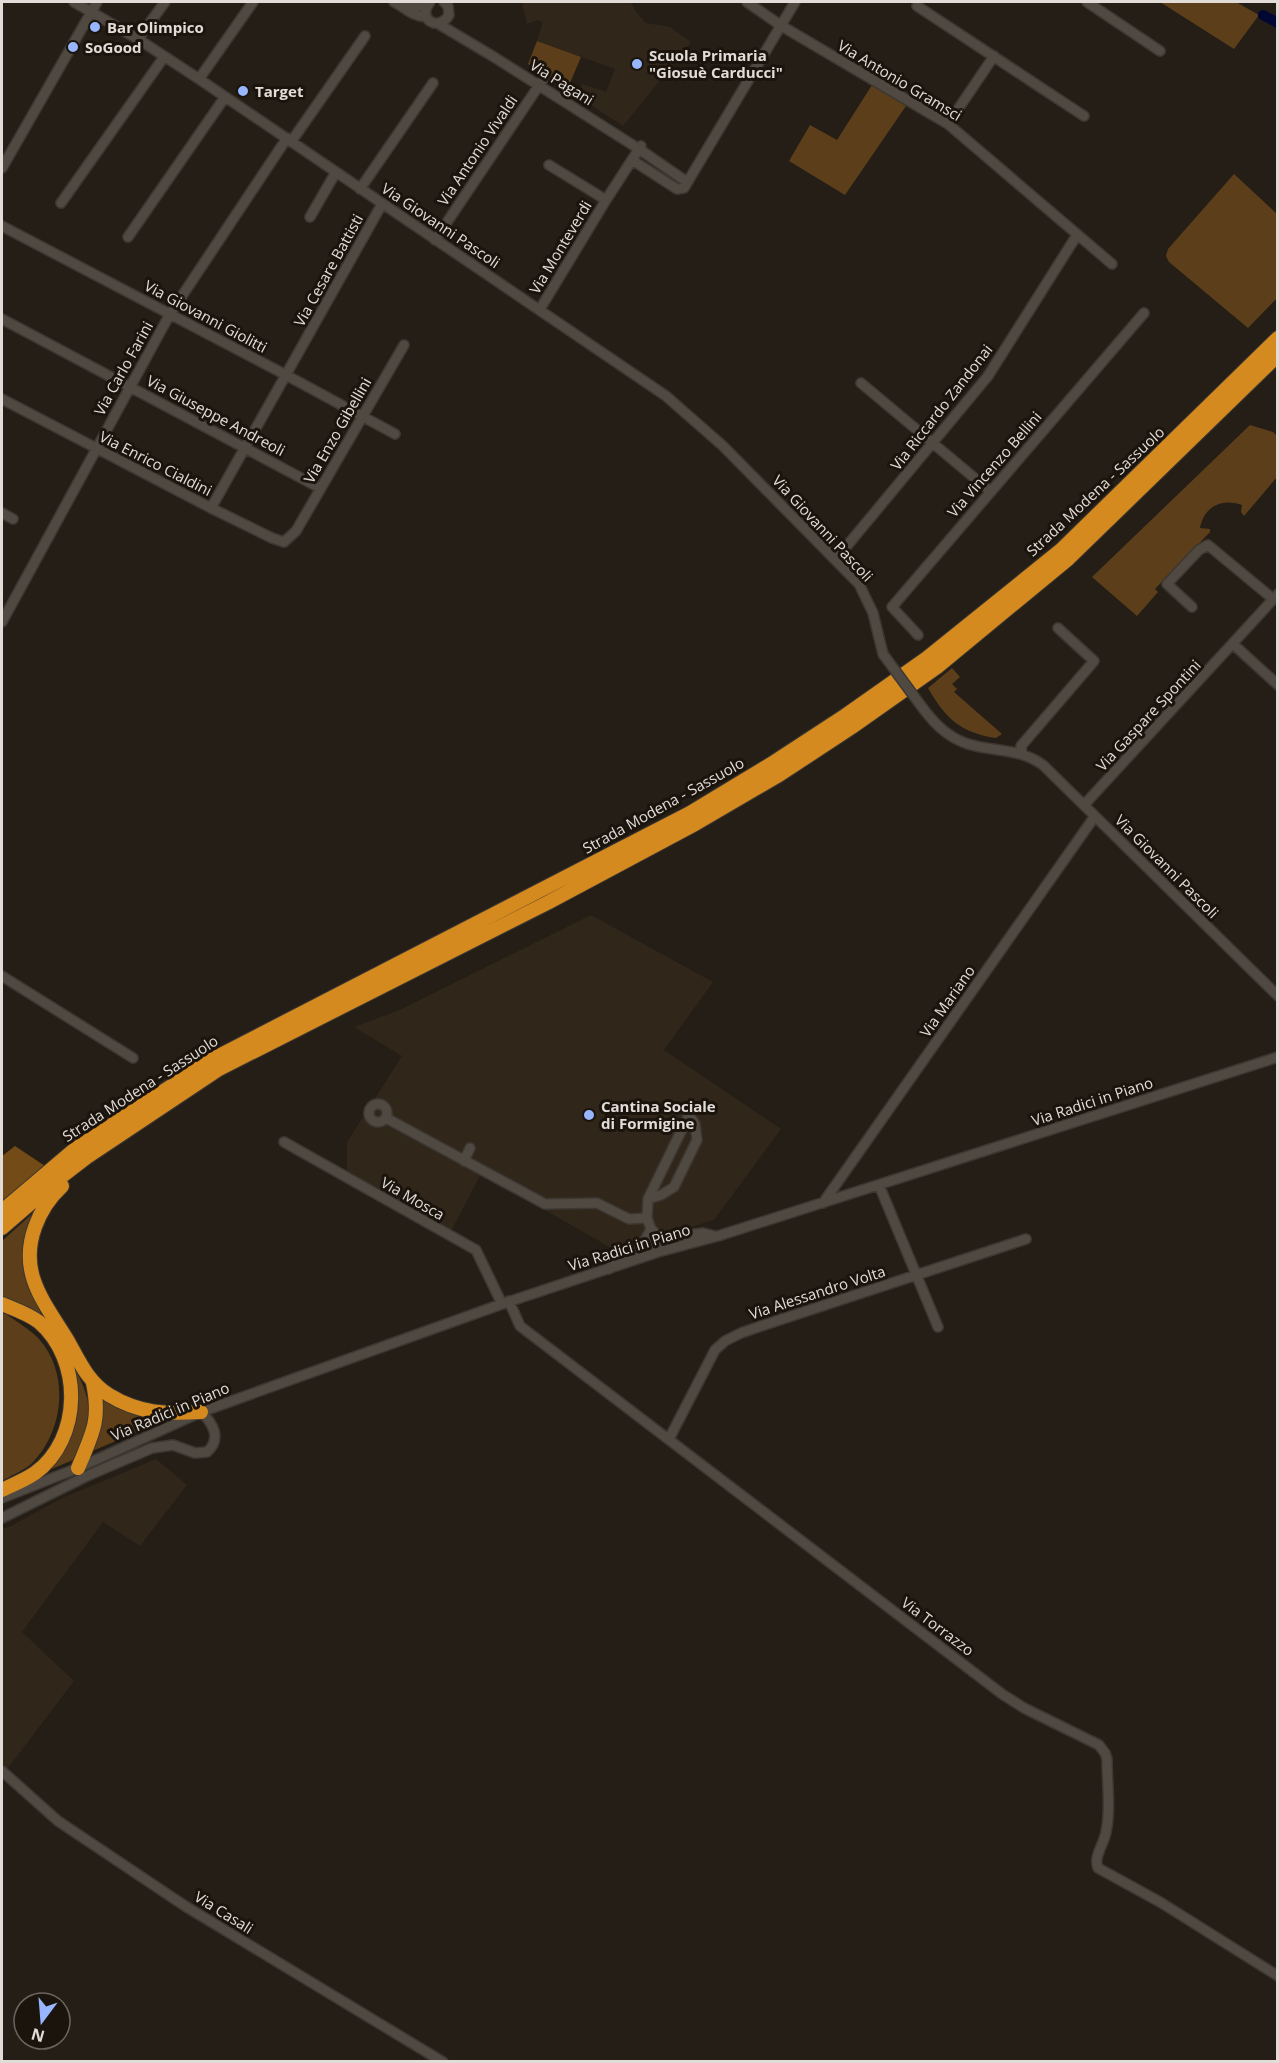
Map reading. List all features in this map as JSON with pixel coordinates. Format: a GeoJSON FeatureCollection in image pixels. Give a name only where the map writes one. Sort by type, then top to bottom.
{"type":"FeatureCollection","features":[{"type":"Feature","properties":{"kind":"highway","name":"Strada Modena - Sassuolo"},"geometry":{"type":"LineString","coordinates":[[2,1211],[75,1149],[211,1059],[690,813],[846,715],[927,658],[1061,549],[1278,338]]}},
{"type":"Feature","properties":{"kind":"highway","name":"Strada Modena - Sassuolo"},"geometry":{"type":"LineString","coordinates":[[2,1228],[87,1157],[219,1069],[549,902],[695,824],[779,775],[852,727],[937,667],[1068,559],[1278,355]]}},
{"type":"Feature","properties":{"kind":"highway"},"geometry":{"type":"LineString","coordinates":[[87,1157],[76,1174],[54,1193],[41,1209],[31,1240],[29,1264],[36,1286],[93,1383],[108,1395],[134,1408],[162,1414],[201,1412]]}},
{"type":"Feature","properties":{"kind":"highway"},"geometry":{"type":"LineString","coordinates":[[2,1304],[39,1323],[51,1338],[68,1369],[72,1395],[68,1426],[53,1455],[35,1473],[2,1490]]}},
{"type":"Feature","properties":{"kind":"highway"},"geometry":{"type":"LineString","coordinates":[[78,1468],[95,1427],[96,1401],[93,1383]]}},
{"type":"Feature","properties":{"kind":"street","name":"Via Giovanni Pascoli"},"geometry":{"type":"LineString","coordinates":[[74,2],[138,39],[225,97],[653,386],[686,412],[723,446],[860,584],[867,598],[883,654],[938,726],[970,745],[1022,753],[1043,765],[1278,996]]}},
{"type":"Feature","properties":{"kind":"street"},"geometry":{"type":"LineString","coordinates":[[2,168],[97,2]]}},
{"type":"Feature","properties":{"kind":"street"},"geometry":{"type":"LineString","coordinates":[[138,39],[165,2]]}},
{"type":"Feature","properties":{"kind":"street"},"geometry":{"type":"LineString","coordinates":[[198,79],[253,2]]}},
{"type":"Feature","properties":{"kind":"street"},"geometry":{"type":"LineString","coordinates":[[444,2],[449,8],[447,18],[451,27],[459,35]]}},
{"type":"Feature","properties":{"kind":"street","name":"Via Antonio Gramsci"},"geometry":{"type":"LineString","coordinates":[[747,2],[780,26],[948,124],[1112,264]]}},
{"type":"Feature","properties":{"kind":"street"},"geometry":{"type":"LineString","coordinates":[[640,147],[632,160],[677,189],[684,189],[795,2]]}},
{"type":"Feature","properties":{"kind":"street"},"geometry":{"type":"LineString","coordinates":[[1087,2],[1160,51]]}},
{"type":"Feature","properties":{"kind":"street"},"geometry":{"type":"LineString","coordinates":[[398,4],[409,13],[418,17],[426,17],[437,23],[447,18]]}},
{"type":"Feature","properties":{"kind":"street"},"geometry":{"type":"LineString","coordinates":[[398,4],[428,4],[426,17]]}},
{"type":"Feature","properties":{"kind":"street"},"geometry":{"type":"LineString","coordinates":[[917,6],[1084,116]]}},
{"type":"Feature","properties":{"kind":"street","name":"Via Pagani"},"geometry":{"type":"LineString","coordinates":[[437,23],[541,82],[640,147],[687,182]]}},
{"type":"Feature","properties":{"kind":"street","name":"Via Carlo Farini"},"geometry":{"type":"LineString","coordinates":[[2,622],[170,314],[289,140],[365,36]]}},
{"type":"Feature","properties":{"kind":"street"},"geometry":{"type":"LineString","coordinates":[[948,124],[994,56]]}},
{"type":"Feature","properties":{"kind":"street"},"geometry":{"type":"LineString","coordinates":[[61,203],[164,57]]}},
{"type":"Feature","properties":{"kind":"street","name":"Via Antonio Vivaldi"},"geometry":{"type":"LineString","coordinates":[[435,240],[541,82]]}},
{"type":"Feature","properties":{"kind":"street"},"geometry":{"type":"LineString","coordinates":[[360,189],[433,83]]}},
{"type":"Feature","properties":{"kind":"street"},"geometry":{"type":"LineString","coordinates":[[128,237],[225,97]]}},
{"type":"Feature","properties":{"kind":"street","name":"Via Monteverdi"},"geometry":{"type":"LineString","coordinates":[[540,309],[632,160]]}},
{"type":"Feature","properties":{"kind":"street","name":"Via Monteverdi"},"geometry":{"type":"LineString","coordinates":[[549,165],[606,200]]}},
{"type":"Feature","properties":{"kind":"street"},"geometry":{"type":"LineString","coordinates":[[310,217],[336,172]]}},
{"type":"Feature","properties":{"kind":"street","name":"Via Cesare Battisti"},"geometry":{"type":"LineString","coordinates":[[211,508],[382,204]]}},
{"type":"Feature","properties":{"kind":"street","name":"Via Giovanni Giolitti"},"geometry":{"type":"LineString","coordinates":[[2,226],[395,434]]}},
{"type":"Feature","properties":{"kind":"street","name":"Via Riccardo Zandonai"},"geometry":{"type":"LineString","coordinates":[[836,559],[988,376],[1077,235]]}},
{"type":"Feature","properties":{"kind":"street","name":"Via Vincenzo Bellini"},"geometry":{"type":"LineString","coordinates":[[918,635],[892,607],[1144,313]]}},
{"type":"Feature","properties":{"kind":"street","name":"Via Giuseppe Andreoli"},"geometry":{"type":"LineString","coordinates":[[2,319],[320,488]]}},
{"type":"Feature","properties":{"kind":"street","name":"Via Enzo Gibellini"},"geometry":{"type":"LineString","coordinates":[[296,531],[404,345]]}},
{"type":"Feature","properties":{"kind":"street"},"geometry":{"type":"LineString","coordinates":[[861,383],[990,491]]}},
{"type":"Feature","properties":{"kind":"street","name":"Via Enrico Cialdini"},"geometry":{"type":"LineString","coordinates":[[2,399],[95,449],[272,538],[284,542],[296,531]]}},
{"type":"Feature","properties":{"kind":"street"},"geometry":{"type":"LineString","coordinates":[[2,513],[13,519]]}},
{"type":"Feature","properties":{"kind":"street","name":"Via Gaspare Spontini"},"geometry":{"type":"LineString","coordinates":[[1084,805],[1275,596],[1208,545],[1199,550],[1167,584],[1192,607]]}},
{"type":"Feature","properties":{"kind":"street"},"geometry":{"type":"LineString","coordinates":[[1022,753],[1021,746],[1094,661],[1058,628]]}},
{"type":"Feature","properties":{"kind":"street"},"geometry":{"type":"LineString","coordinates":[[1233,644],[1278,685]]}},
{"type":"Feature","properties":{"kind":"street","name":"Via Mariano"},"geometry":{"type":"LineString","coordinates":[[823,1203],[1095,816]]}},
{"type":"Feature","properties":{"kind":"street"},"geometry":{"type":"LineString","coordinates":[[2,976],[133,1058]]}},
{"type":"Feature","properties":{"kind":"street","name":"Via Radici in Piano"},"geometry":{"type":"LineString","coordinates":[[2,1498],[78,1468],[201,1412],[506,1303],[658,1252],[823,1203],[1278,1057]]}},
{"type":"Feature","properties":{"kind":"street"},"geometry":{"type":"LineString","coordinates":[[648,1199],[661,1195],[674,1187],[697,1140],[695,1124],[689,1115],[648,1199],[647,1218],[658,1252]]}},
{"type":"Feature","properties":{"kind":"street"},"geometry":{"type":"LineString","coordinates":[[386,1118],[545,1204],[597,1203],[629,1219],[647,1218]]}},
{"type":"Feature","properties":{"kind":"street","name":"Via Mosca"},"geometry":{"type":"LineString","coordinates":[[284,1142],[476,1250],[506,1303]]}},
{"type":"Feature","properties":{"kind":"street"},"geometry":{"type":"LineString","coordinates":[[464,1161],[470,1148]]}},
{"type":"Feature","properties":{"kind":"street"},"geometry":{"type":"LineString","coordinates":[[879,1185],[938,1326]]}},
{"type":"Feature","properties":{"kind":"street"},"geometry":{"type":"LineString","coordinates":[[651,1229],[657,1235],[667,1238],[703,1233],[718,1236]]}},
{"type":"Feature","properties":{"kind":"street"},"geometry":{"type":"LineString","coordinates":[[609,1269],[611,1263],[618,1258],[633,1253],[640,1247],[651,1229]]}},
{"type":"Feature","properties":{"kind":"street","name":"Via Alessandro Volta"},"geometry":{"type":"LineString","coordinates":[[669,1439],[710,1357],[725,1341],[764,1325],[1026,1239]]}},
{"type":"Feature","properties":{"kind":"street","name":"Via Torrazzo"},"geometry":{"type":"LineString","coordinates":[[506,1303],[520,1326],[1010,1700],[1099,1745],[1106,1753],[1107,1760],[1108,1814],[1105,1840],[1096,1859],[1098,1868],[1160,1902],[1278,1976]]}},
{"type":"Feature","properties":{"kind":"street"},"geometry":{"type":"LineString","coordinates":[[2,1518],[89,1475],[152,1448],[172,1445],[195,1453],[207,1452],[214,1443],[214,1432],[212,1422],[201,1412]]}},
{"type":"Feature","properties":{"kind":"street","name":"Via Casali"},"geometry":{"type":"LineString","coordinates":[[2,1771],[58,1821],[166,1893],[274,1961],[443,2061]]}},
{"type":"Feature","properties":{"kind":"shaded area","name":"Scuola Primaria \"Giosuè Carducci\""},"geometry":{"type":"Polygon","coordinates":[[[519,2],[631,2],[646,23],[670,27],[691,42],[623,126],[577,96],[582,84],[606,92],[615,69],[537,41],[543,22],[537,20],[527,24],[522,3],[519,2]]]}},
{"type":"Feature","properties":{"kind":"shaded area"},"geometry":{"type":"Polygon","coordinates":[[[1160,2],[1236,2],[1259,15],[1234,49],[1160,2]]]}},
{"type":"Feature","properties":{"kind":"shaded area"},"geometry":{"type":"Polygon","coordinates":[[[537,41],[581,57],[567,90],[528,64],[537,41]]]}},
{"type":"Feature","properties":{"kind":"shaded area"},"geometry":{"type":"Polygon","coordinates":[[[872,85],[906,106],[845,195],[789,161],[810,125],[837,140],[872,85]]]}},
{"type":"Feature","properties":{"kind":"shaded area"},"geometry":{"type":"Polygon","coordinates":[[[1234,174],[1277,214],[1277,298],[1248,328],[1169,262],[1166,256],[1168,249],[1234,174]]]}},
{"type":"Feature","properties":{"kind":"shaded area"},"geometry":{"type":"Polygon","coordinates":[[[1250,425],[1273,432],[1277,436],[1277,477],[1244,516],[1241,512],[1242,505],[1235,503],[1221,503],[1210,509],[1205,514],[1200,528],[1210,529],[1210,532],[1155,589],[1158,592],[1137,616],[1092,577],[1250,425]]]}},
{"type":"Feature","properties":{"kind":"shaded area"},"geometry":{"type":"Polygon","coordinates":[[[952,668],[960,677],[952,684],[957,689],[954,692],[1002,734],[996,738],[973,732],[955,722],[941,708],[928,688],[952,668]]]}},
{"type":"Feature","properties":{"kind":"shaded area"},"geometry":{"type":"Polygon","coordinates":[[[591,915],[713,982],[664,1050],[781,1129],[714,1220],[615,1250],[481,1174],[451,1231],[347,1174],[347,1142],[402,1056],[354,1027],[400,1010],[591,915]]]}},
{"type":"Feature","properties":{"kind":"shaded area"},"geometry":{"type":"Polygon","coordinates":[[[15,1146],[45,1166],[2,1201],[2,1156],[15,1146]]]}},
{"type":"Feature","properties":{"kind":"shaded area"},"geometry":{"type":"Polygon","coordinates":[[[32,1214],[23,1248],[24,1275],[42,1316],[2,1296],[2,1241],[32,1214]]]}},
{"type":"Feature","properties":{"kind":"shaded area"},"geometry":{"type":"Polygon","coordinates":[[[2,1313],[32,1332],[49,1353],[56,1370],[59,1404],[50,1437],[41,1452],[30,1465],[2,1481],[2,1313]]]}},
{"type":"Feature","properties":{"kind":"shaded area"},"geometry":{"type":"Polygon","coordinates":[[[65,1353],[85,1392],[89,1423],[84,1441],[73,1460],[42,1473],[68,1433],[65,1353]]]}},
{"type":"Feature","properties":{"kind":"shaded area"},"geometry":{"type":"Polygon","coordinates":[[[100,1398],[131,1413],[163,1421],[90,1452],[100,1398]]]}},
{"type":"Feature","properties":{"kind":"shaded area"},"geometry":{"type":"Polygon","coordinates":[[[156,1459],[187,1485],[140,1546],[103,1522],[22,1632],[74,1681],[2,1776],[2,1529],[62,1498],[156,1459]]]}},
{"type":"Feature","properties":{"kind":"waterway"},"geometry":{"type":"LineString","coordinates":[[1263,15],[1278,23]]}},
{"type":"Feature","properties":{"kind":"place","name":"Bar Olimpico"},"geometry":{"type":"Point","coordinates":[95,27]}},
{"type":"Feature","properties":{"kind":"place","name":"SoGood"},"geometry":{"type":"Point","coordinates":[73,47]}},
{"type":"Feature","properties":{"kind":"place","name":"Scuola Primaria \"Giosuè Carducci\""},"geometry":{"type":"Point","coordinates":[637,64]}},
{"type":"Feature","properties":{"kind":"place","name":"Target"},"geometry":{"type":"Point","coordinates":[243,91]}},
{"type":"Feature","properties":{"kind":"place","name":"Cantina Sociale di Formigine"},"geometry":{"type":"Point","coordinates":[589,1115]}}]}
